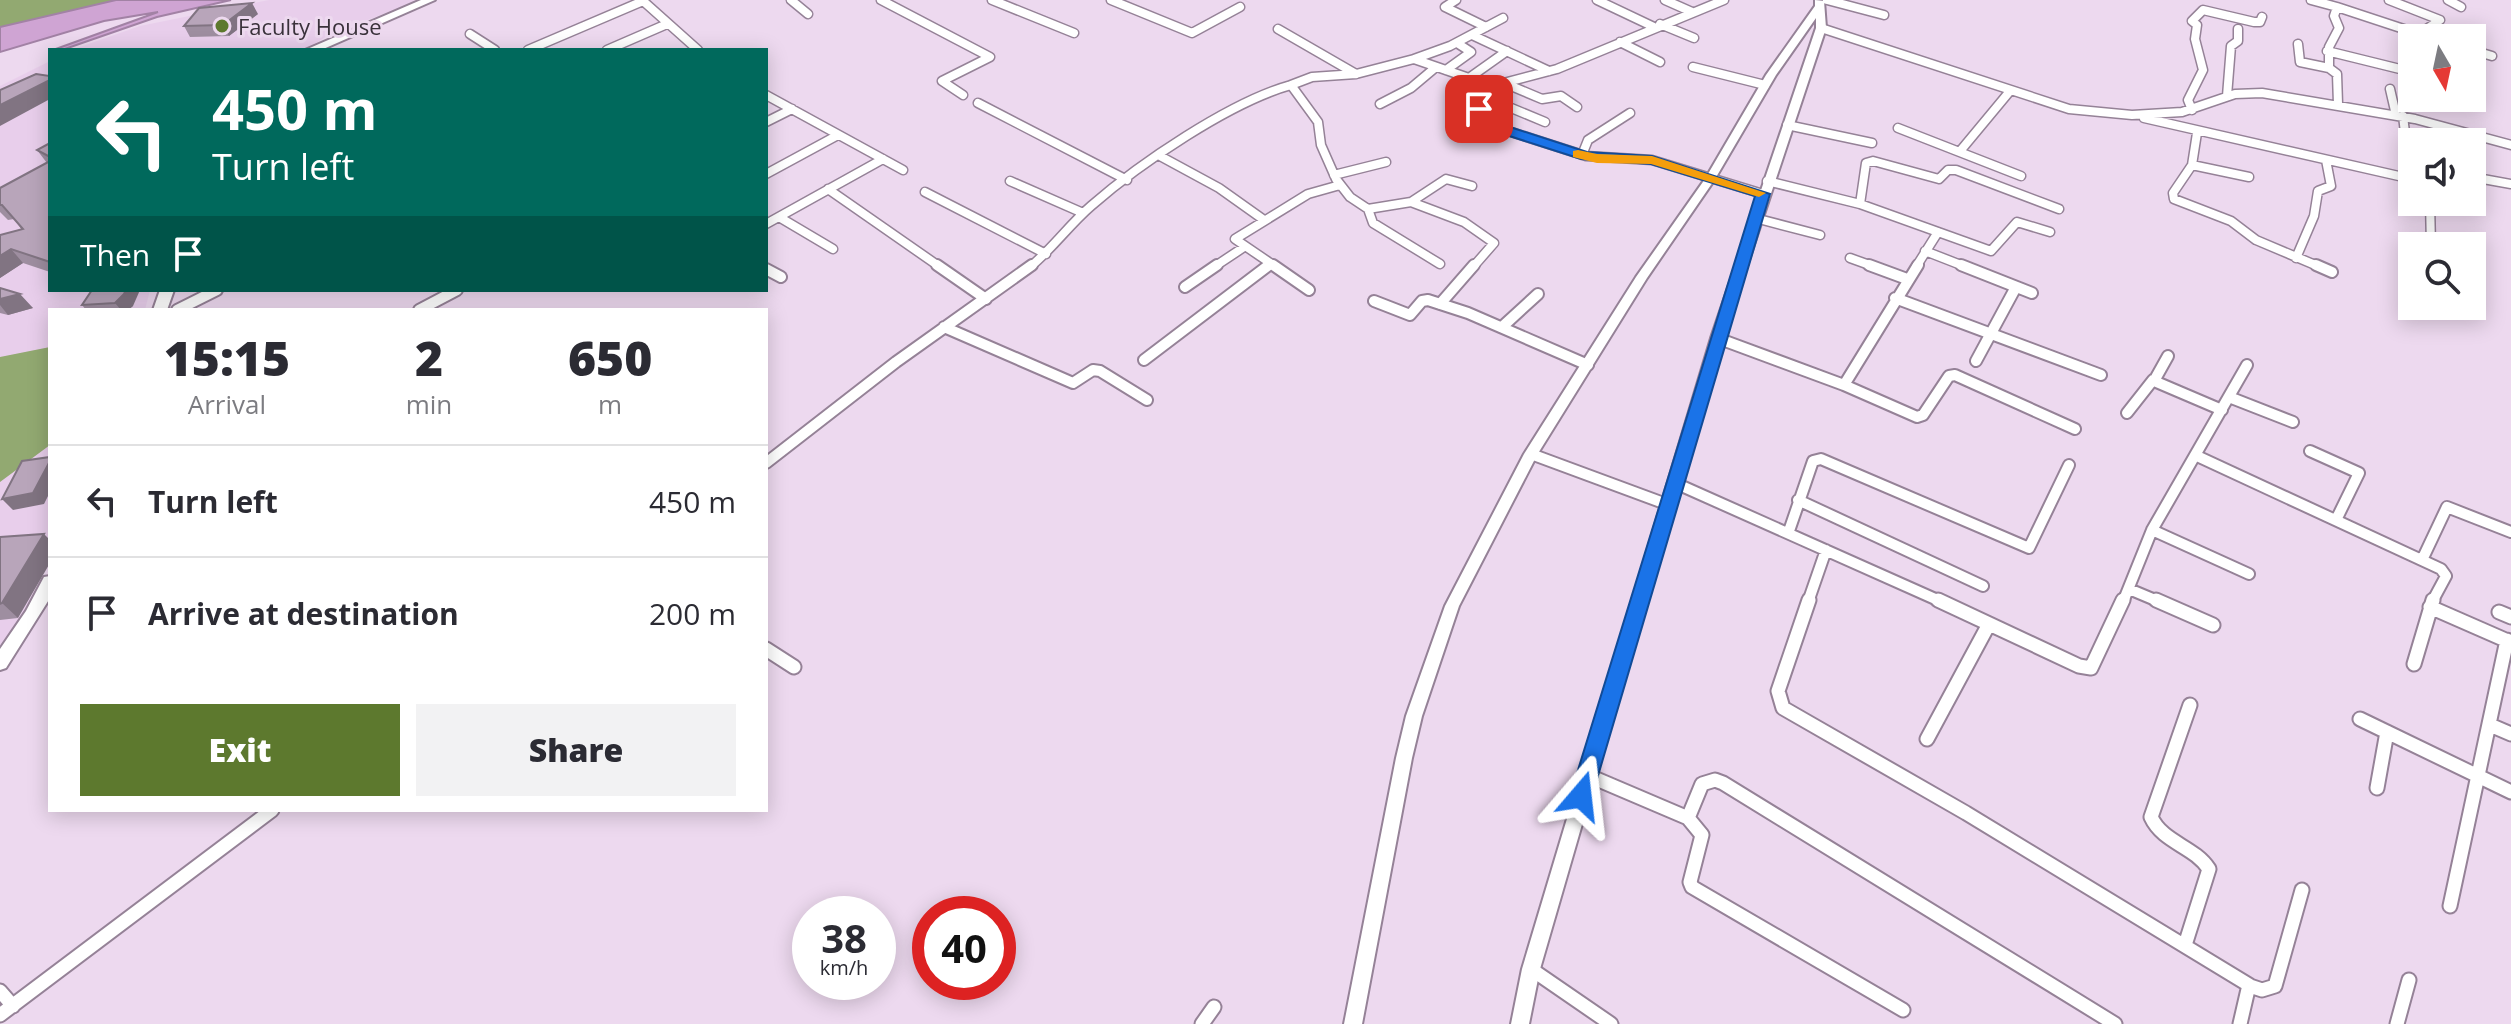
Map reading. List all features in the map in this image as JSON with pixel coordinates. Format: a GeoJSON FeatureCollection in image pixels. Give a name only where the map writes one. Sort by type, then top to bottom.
{"type":"FeatureCollection","features":[{"type":"Feature","properties":{"kind":"main road"},"geometry":{"type":"LineString","coordinates":[[316,48],[430,0]]}},
{"type":"Feature","properties":{"kind":"main road"},"geometry":{"type":"LineString","coordinates":[[0,663],[48,586]]}},
{"type":"Feature","properties":{"kind":"street"},"geometry":{"type":"LineString","coordinates":[[533,48],[643,0],[696,48]]}},
{"type":"Feature","properties":{"kind":"street"},"geometry":{"type":"LineString","coordinates":[[791,0],[808,14]]}},
{"type":"Feature","properties":{"kind":"street"},"geometry":{"type":"LineString","coordinates":[[881,0],[990,57],[942,81],[963,95]]}},
{"type":"Feature","properties":{"kind":"street"},"geometry":{"type":"LineString","coordinates":[[992,0],[1074,33]]}},
{"type":"Feature","properties":{"kind":"street"},"geometry":{"type":"LineString","coordinates":[[1111,0],[1192,33],[1240,7]]}},
{"type":"Feature","properties":{"kind":"street"},"geometry":{"type":"LineString","coordinates":[[1456,0],[1445,7],[1486,27]]}},
{"type":"Feature","properties":{"kind":"street"},"geometry":{"type":"LineString","coordinates":[[1597,0],[1694,38]]}},
{"type":"Feature","properties":{"kind":"street"},"geometry":{"type":"LineString","coordinates":[[1665,0],[1692,12]]}},
{"type":"Feature","properties":{"kind":"street"},"geometry":{"type":"LineString","coordinates":[[2311,0],[2398,27]]}},
{"type":"Feature","properties":{"kind":"street"},"geometry":{"type":"LineString","coordinates":[[2389,0],[2439,18],[2432,24]]}},
{"type":"Feature","properties":{"kind":"street"},"geometry":{"type":"LineString","coordinates":[[2448,0],[2461,7]]}},
{"type":"Feature","properties":{"kind":"street"},"geometry":{"type":"LineString","coordinates":[[1718,1],[1549,71],[1492,86],[1480,95],[1479,109],[1492,123],[1582,155],[1641,158],[1710,179],[1860,204],[1991,251],[2017,222],[2050,232]]}},
{"type":"Feature","properties":{"kind":"street"},"geometry":{"type":"LineString","coordinates":[[1822,2],[1884,15]]}},
{"type":"Feature","properties":{"kind":"street"},"geometry":{"type":"LineString","coordinates":[[1520,1024],[1531,969],[1717,338],[1821,28],[1822,2]]}},
{"type":"Feature","properties":{"kind":"street"},"geometry":{"type":"LineString","coordinates":[[1353,1024],[1404,758],[1419,701],[1452,606],[1531,454],[1642,277],[1710,179],[1765,85],[1822,2]]}},
{"type":"Feature","properties":{"kind":"street"},"geometry":{"type":"LineString","coordinates":[[2329,68],[2327,51],[2339,28],[2334,16],[2337,7]]}},
{"type":"Feature","properties":{"kind":"street"},"geometry":{"type":"LineString","coordinates":[[2192,110],[2188,100],[2203,70],[2195,39],[2197,26],[2192,21],[2203,10],[2254,22],[2260,22],[2262,17]]}},
{"type":"Feature","properties":{"kind":"street"},"geometry":{"type":"LineString","coordinates":[[768,461],[944,327],[1046,254],[1083,213],[1127,180],[1259,94],[1321,76],[1356,74],[1414,59],[1457,43],[1503,18]]}},
{"type":"Feature","properties":{"kind":"street"},"geometry":{"type":"LineString","coordinates":[[612,48],[667,24]]}},
{"type":"Feature","properties":{"kind":"street"},"geometry":{"type":"LineString","coordinates":[[1821,28],[2069,109],[2132,115],[2197,133],[2398,176]]}},
{"type":"Feature","properties":{"kind":"street"},"geometry":{"type":"LineString","coordinates":[[1278,29],[1343,63],[1356,74]]}},
{"type":"Feature","properties":{"kind":"street"},"geometry":{"type":"LineString","coordinates":[[2227,96],[2231,46],[2238,41],[2238,29]]}},
{"type":"Feature","properties":{"kind":"street"},"geometry":{"type":"LineString","coordinates":[[470,34],[492,48]]}},
{"type":"Feature","properties":{"kind":"street"},"geometry":{"type":"LineString","coordinates":[[1472,35],[1549,71]]}},
{"type":"Feature","properties":{"kind":"street"},"geometry":{"type":"LineString","coordinates":[[1620,42],[1660,62]]}},
{"type":"Feature","properties":{"kind":"street"},"geometry":{"type":"LineString","coordinates":[[1446,70],[1471,52],[1457,43]]}},
{"type":"Feature","properties":{"kind":"street"},"geometry":{"type":"LineString","coordinates":[[2298,44],[2300,62],[2329,68],[2337,74],[2338,104]]}},
{"type":"Feature","properties":{"kind":"street"},"geometry":{"type":"LineString","coordinates":[[1469,78],[1507,51]]}},
{"type":"Feature","properties":{"kind":"street"},"geometry":{"type":"LineString","coordinates":[[2327,51],[2398,69]]}},
{"type":"Feature","properties":{"kind":"street"},"geometry":{"type":"LineString","coordinates":[[2486,54],[2492,56]]}},
{"type":"Feature","properties":{"kind":"street"},"geometry":{"type":"LineString","coordinates":[[1414,59],[1492,86]]}},
{"type":"Feature","properties":{"kind":"street"},"geometry":{"type":"LineString","coordinates":[[1380,104],[1411,88],[1436,67]]}},
{"type":"Feature","properties":{"kind":"street"},"geometry":{"type":"LineString","coordinates":[[1693,67],[1765,85]]}},
{"type":"Feature","properties":{"kind":"street"},"geometry":{"type":"LineString","coordinates":[[1504,83],[1542,99],[1561,96],[1577,107]]}},
{"type":"Feature","properties":{"kind":"street"},"geometry":{"type":"LineString","coordinates":[[1291,85],[1318,122],[1321,145],[1340,185],[1368,209],[1373,223],[1440,264]]}},
{"type":"Feature","properties":{"kind":"street"},"geometry":{"type":"LineString","coordinates":[[2390,89],[2402,128]]}},
{"type":"Feature","properties":{"kind":"street"},"geometry":{"type":"LineString","coordinates":[[1961,150],[2010,91]]}},
{"type":"Feature","properties":{"kind":"street"},"geometry":{"type":"LineString","coordinates":[[2132,115],[2192,110],[2227,96],[2262,93],[2399,116],[2511,145]]}},
{"type":"Feature","properties":{"kind":"street"},"geometry":{"type":"LineString","coordinates":[[1480,95],[1545,122]]}},
{"type":"Feature","properties":{"kind":"street"},"geometry":{"type":"LineString","coordinates":[[768,96],[903,170]]}},
{"type":"Feature","properties":{"kind":"street"},"geometry":{"type":"LineString","coordinates":[[978,103],[1127,180]]}},
{"type":"Feature","properties":{"kind":"street"},"geometry":{"type":"LineString","coordinates":[[768,121],[792,109]]}},
{"type":"Feature","properties":{"kind":"street"},"geometry":{"type":"LineString","coordinates":[[1582,155],[1588,140],[1630,113]]}},
{"type":"Feature","properties":{"kind":"street"},"geometry":{"type":"LineString","coordinates":[[1787,125],[1872,143]]}},
{"type":"Feature","properties":{"kind":"street"},"geometry":{"type":"LineString","coordinates":[[1898,128],[1961,150],[2021,176]]}},
{"type":"Feature","properties":{"kind":"street"},"geometry":{"type":"LineString","coordinates":[[2197,133],[2192,165],[2173,193],[2174,199],[2231,221],[2256,240],[2332,272]]}},
{"type":"Feature","properties":{"kind":"street"},"geometry":{"type":"LineString","coordinates":[[768,173],[838,135]]}},
{"type":"Feature","properties":{"kind":"street"},"geometry":{"type":"LineString","coordinates":[[1160,156],[1219,188],[1264,220]]}},
{"type":"Feature","properties":{"kind":"street"},"geometry":{"type":"LineString","coordinates":[[768,223],[883,159]]}},
{"type":"Feature","properties":{"kind":"street"},"geometry":{"type":"LineString","coordinates":[[1860,204],[1869,160],[1939,179],[1948,170],[1956,170],[2059,209]]}},
{"type":"Feature","properties":{"kind":"street"},"geometry":{"type":"LineString","coordinates":[[2296,258],[2314,216],[2318,191],[2331,186],[2326,160]]}},
{"type":"Feature","properties":{"kind":"street"},"geometry":{"type":"LineString","coordinates":[[1334,175],[1386,162]]}},
{"type":"Feature","properties":{"kind":"street"},"geometry":{"type":"LineString","coordinates":[[2192,165],[2249,177]]}},
{"type":"Feature","properties":{"kind":"street"},"geometry":{"type":"LineString","coordinates":[[1368,209],[1411,202],[1446,179],[1472,186]]}},
{"type":"Feature","properties":{"kind":"street"},"geometry":{"type":"LineString","coordinates":[[2486,180],[2511,184]]}},
{"type":"Feature","properties":{"kind":"street"},"geometry":{"type":"LineString","coordinates":[[1010,181],[1083,213]]}},
{"type":"Feature","properties":{"kind":"street"},"geometry":{"type":"LineString","coordinates":[[1309,290],[1235,239],[1308,194],[1340,185]]}},
{"type":"Feature","properties":{"kind":"street"},"geometry":{"type":"LineString","coordinates":[[828,189],[986,299]]}},
{"type":"Feature","properties":{"kind":"street"},"geometry":{"type":"LineString","coordinates":[[925,192],[1046,254]]}},
{"type":"Feature","properties":{"kind":"street"},"geometry":{"type":"LineString","coordinates":[[1411,202],[1464,222],[1493,239],[1476,266],[1440,304]]}},
{"type":"Feature","properties":{"kind":"street"},"geometry":{"type":"LineString","coordinates":[[779,217],[833,249]]}},
{"type":"Feature","properties":{"kind":"street"},"geometry":{"type":"LineString","coordinates":[[1755,218],[1820,235]]}},
{"type":"Feature","properties":{"kind":"street"},"geometry":{"type":"LineString","coordinates":[[1844,385],[1938,232]]}},
{"type":"Feature","properties":{"kind":"street"},"geometry":{"type":"LineString","coordinates":[[1185,287],[1244,247]]}},
{"type":"Feature","properties":{"kind":"street"},"geometry":{"type":"LineString","coordinates":[[1925,251],[2032,293]]}},
{"type":"Feature","properties":{"kind":"street"},"geometry":{"type":"LineString","coordinates":[[1850,258],[1907,279]]}},
{"type":"Feature","properties":{"kind":"street"},"geometry":{"type":"LineString","coordinates":[[1144,360],[1269,265]]}},
{"type":"Feature","properties":{"kind":"street"},"geometry":{"type":"LineString","coordinates":[[768,270],[781,277]]}},
{"type":"Feature","properties":{"kind":"street"},"geometry":{"type":"LineString","coordinates":[[1976,361],[2016,287]]}},
{"type":"Feature","properties":{"kind":"street"},"geometry":{"type":"LineString","coordinates":[[181,308],[213,292]]}},
{"type":"Feature","properties":{"kind":"street"},"geometry":{"type":"LineString","coordinates":[[423,308],[453,292]]}},
{"type":"Feature","properties":{"kind":"street"},"geometry":{"type":"LineString","coordinates":[[1502,327],[1538,294]]}},
{"type":"Feature","properties":{"kind":"street"},"geometry":{"type":"LineString","coordinates":[[1895,298],[2101,375]]}},
{"type":"Feature","properties":{"kind":"street"},"geometry":{"type":"LineString","coordinates":[[1374,301],[1410,315],[1423,300],[1440,304],[1588,365]]}},
{"type":"Feature","properties":{"kind":"street"},"geometry":{"type":"LineString","coordinates":[[944,327],[1073,383],[1093,370],[1100,371],[1147,400]]}},
{"type":"Feature","properties":{"kind":"street"},"geometry":{"type":"LineString","coordinates":[[1717,338],[1844,385],[1917,417],[1923,415],[1949,376],[1955,375],[2075,429]]}},
{"type":"Feature","properties":{"kind":"street"},"geometry":{"type":"LineString","coordinates":[[2127,413],[2168,356]]}},
{"type":"Feature","properties":{"kind":"street"},"geometry":{"type":"LineString","coordinates":[[1675,483],[1789,531],[2079,666],[2091,668],[2129,589],[2152,530],[2247,365]]}},
{"type":"Feature","properties":{"kind":"street"},"geometry":{"type":"LineString","coordinates":[[2153,380],[2222,410]]}},
{"type":"Feature","properties":{"kind":"street"},"geometry":{"type":"LineString","coordinates":[[2229,397],[2293,422]]}},
{"type":"Feature","properties":{"kind":"street"},"geometry":{"type":"LineString","coordinates":[[2310,451],[2359,473],[2336,520]]}},
{"type":"Feature","properties":{"kind":"street"},"geometry":{"type":"LineString","coordinates":[[1531,454],[1669,505]]}},
{"type":"Feature","properties":{"kind":"street"},"geometry":{"type":"LineString","coordinates":[[2197,456],[2441,569],[2446,576],[2430,607],[2414,664]]}},
{"type":"Feature","properties":{"kind":"street"},"geometry":{"type":"LineString","coordinates":[[1789,531],[1813,461],[1821,459],[2029,548],[2069,465]]}},
{"type":"Feature","properties":{"kind":"street"},"geometry":{"type":"LineString","coordinates":[[1798,500],[1983,586]]}},
{"type":"Feature","properties":{"kind":"street"},"geometry":{"type":"LineString","coordinates":[[2422,560],[2447,507],[2511,532]]}},
{"type":"Feature","properties":{"kind":"street"},"geometry":{"type":"LineString","coordinates":[[2152,530],[2249,574]]}},
{"type":"Feature","properties":{"kind":"street"},"geometry":{"type":"LineString","coordinates":[[1826,550],[1778,691],[1783,708],[2250,986],[2262,990],[2275,986],[2302,890]]}},
{"type":"Feature","properties":{"kind":"street"},"geometry":{"type":"LineString","coordinates":[[2129,589],[2213,625]]}},
{"type":"Feature","properties":{"kind":"street"},"geometry":{"type":"LineString","coordinates":[[2430,607],[2509,641],[2506,678],[2477,776],[2450,906]]}},
{"type":"Feature","properties":{"kind":"street"},"geometry":{"type":"LineString","coordinates":[[1927,739],[1989,624]]}},
{"type":"Feature","properties":{"kind":"street"},"geometry":{"type":"LineString","coordinates":[[768,650],[794,667]]}},
{"type":"Feature","properties":{"kind":"street"},"geometry":{"type":"LineString","coordinates":[[2185,945],[2209,869],[2203,859],[2155,828],[2151,817],[2190,705]]}},
{"type":"Feature","properties":{"kind":"street"},"geometry":{"type":"LineString","coordinates":[[2360,719],[2511,792]]}},
{"type":"Feature","properties":{"kind":"street"},"geometry":{"type":"LineString","coordinates":[[2490,725],[2511,734]]}},
{"type":"Feature","properties":{"kind":"street"},"geometry":{"type":"LineString","coordinates":[[2377,788],[2387,732]]}},
{"type":"Feature","properties":{"kind":"street"},"geometry":{"type":"LineString","coordinates":[[1587,775],[1688,818],[1702,835],[1690,882],[1692,887],[1903,1010]]}},
{"type":"Feature","properties":{"kind":"street"},"geometry":{"type":"LineString","coordinates":[[1688,818],[1702,784],[1715,780],[1723,783],[2115,1024]]}},
{"type":"Feature","properties":{"kind":"street"},"geometry":{"type":"LineString","coordinates":[[0,1015],[269,812]]}},
{"type":"Feature","properties":{"kind":"street"},"geometry":{"type":"LineString","coordinates":[[1531,969],[1611,1024]]}},
{"type":"Feature","properties":{"kind":"street"},"geometry":{"type":"LineString","coordinates":[[2397,1024],[2409,980]]}},
{"type":"Feature","properties":{"kind":"street"},"geometry":{"type":"LineString","coordinates":[[2240,1024],[2250,986]]}},
{"type":"Feature","properties":{"kind":"street"},"geometry":{"type":"LineString","coordinates":[[0,991],[13,1006]]}},
{"type":"Feature","properties":{"kind":"street"},"geometry":{"type":"LineString","coordinates":[[1202,1024],[1214,1007]]}},
{"type":"Feature","properties":{"kind":"shaded area"},"geometry":{"type":"Polygon","coordinates":[[[116,0],[231,0],[157,17],[68,48],[59,48],[158,12],[104,21],[0,52],[0,27],[116,0]]]}},
{"type":"Feature","properties":{"kind":"shaded area"},"geometry":{"type":"Polygon","coordinates":[[[269,0],[419,0],[329,35],[307,48],[77,48],[140,26],[269,0]]]}},
{"type":"Feature","properties":{"kind":"shaded area"},"geometry":{"type":"Polygon","coordinates":[[[48,62],[48,292],[150,292],[146,308],[48,308],[48,558],[26,609],[0,648],[0,86],[48,62]]]}},
{"type":"Feature","properties":{"kind":"green space"},"geometry":{"type":"Polygon","coordinates":[[[0,0],[116,0],[0,28],[0,0]]]}},
{"type":"Feature","properties":{"kind":"green space"},"geometry":{"type":"Polygon","coordinates":[[[48,347],[48,446],[0,482],[0,357],[48,347]]]}},
{"type":"Feature","properties":{"kind":"building"},"geometry":{"type":"Polygon","coordinates":[[[252,3],[223,25],[184,26],[199,8],[252,3]]]}},
{"type":"Feature","properties":{"kind":"building"},"geometry":{"type":"Polygon","coordinates":[[[36,74],[48,76],[48,81],[0,105],[0,90],[36,74]]]}},
{"type":"Feature","properties":{"kind":"building"},"geometry":{"type":"Polygon","coordinates":[[[48,144],[48,156],[37,150],[48,144]]]}},
{"type":"Feature","properties":{"kind":"building"},"geometry":{"type":"Polygon","coordinates":[[[48,162],[48,261],[11,249],[0,256],[0,235],[23,229],[0,205],[0,188],[48,162]]]}},
{"type":"Feature","properties":{"kind":"building"},"geometry":{"type":"Polygon","coordinates":[[[0,288],[20,294],[0,299],[0,288]]]}},
{"type":"Feature","properties":{"kind":"building"},"geometry":{"type":"Polygon","coordinates":[[[91,292],[125,292],[115,303],[82,305],[91,292]]]}},
{"type":"Feature","properties":{"kind":"building"},"geometry":{"type":"Polygon","coordinates":[[[48,457],[48,465],[33,493],[2,499],[22,461],[48,457]]]}},
{"type":"Feature","properties":{"kind":"building"},"geometry":{"type":"Polygon","coordinates":[[[44,534],[2,603],[0,604],[0,537],[44,534]]]}},
{"type":"Feature","properties":{"kind":"slow traffic"},"geometry":{"type":"LineString","coordinates":[[1578,154],[1597,159],[1652,160],[1759,193]]}},
{"type":"Feature","properties":{"kind":"place","name":"Faculty House"},"geometry":{"type":"Point","coordinates":[222,26]}},
{"type":"Feature","properties":{"kind":"route"},"geometry":{"type":"LineString","coordinates":[[1479,109],[1483,116],[1505,130],[1586,156],[1652,160],[1763,194],[1581,796]]}}]}
